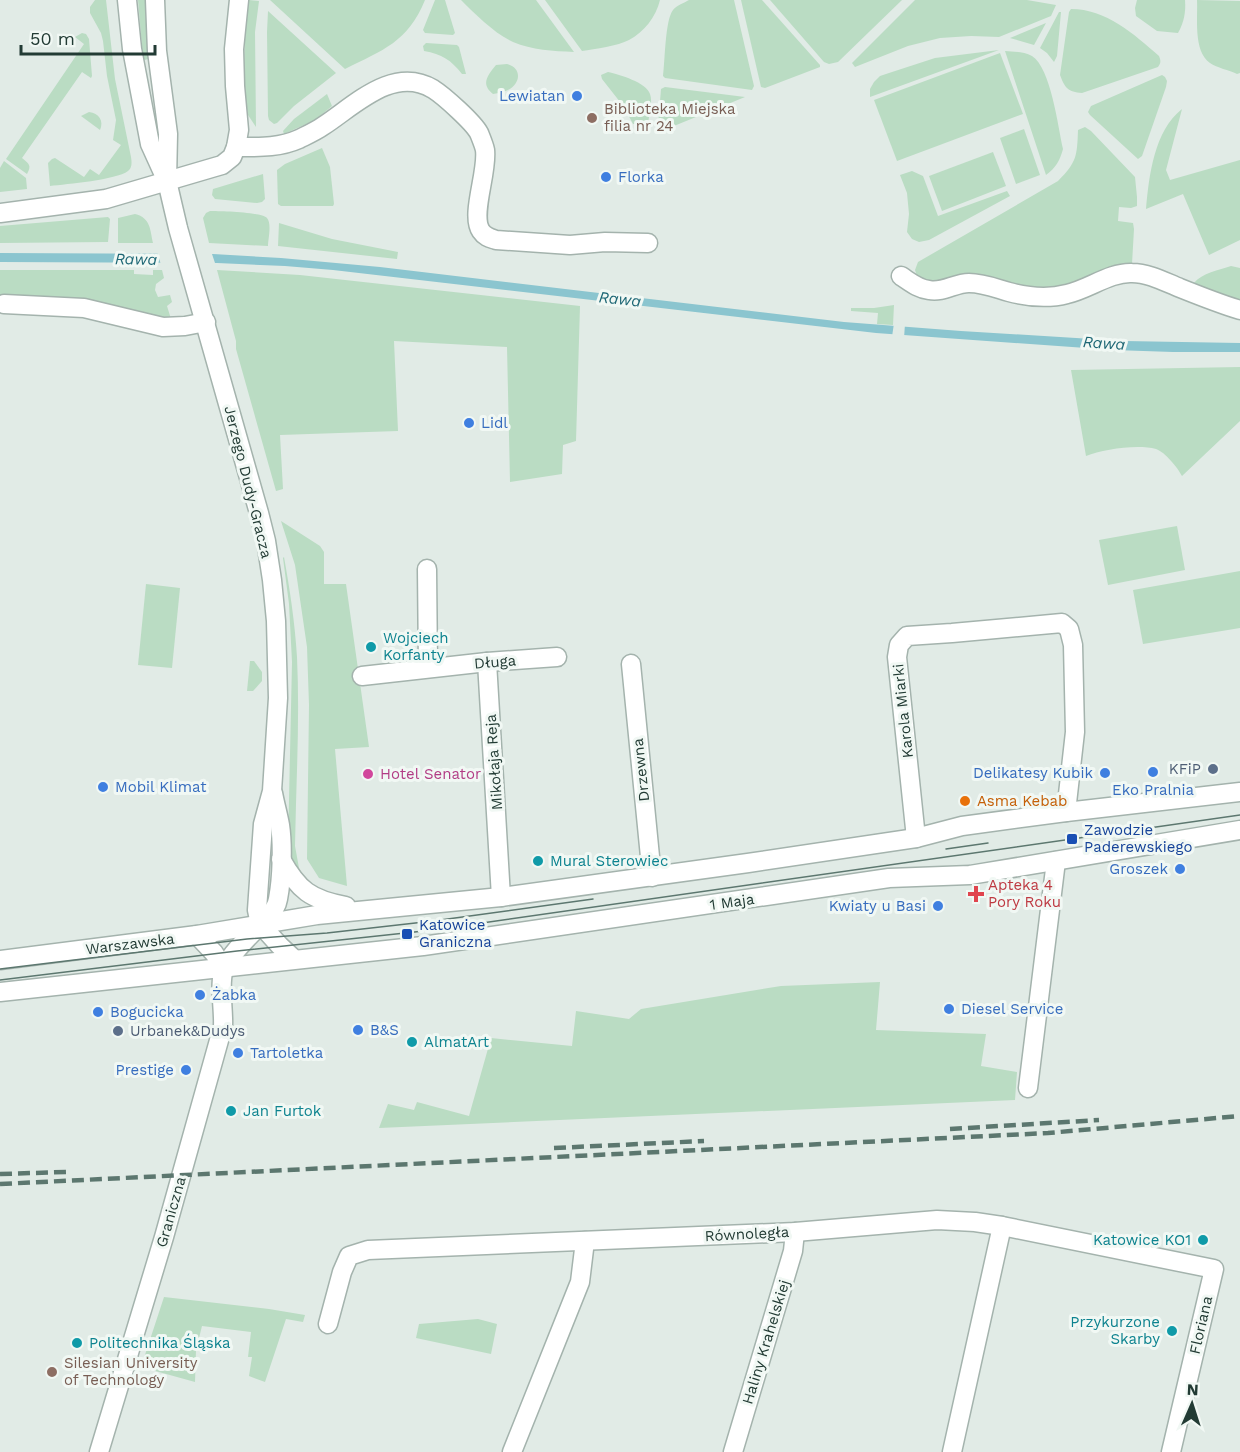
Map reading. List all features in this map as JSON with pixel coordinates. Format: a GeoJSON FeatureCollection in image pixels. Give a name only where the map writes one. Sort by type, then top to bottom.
{"type":"FeatureCollection","features":[{"type":"Feature","properties":{"kind":"street","name":"Jerzego Dudy-Gracza"},"geometry":{"type":"LineString","coordinates":[[127,0],[132,48],[150,144],[167,181],[178,228],[259,513],[272,580],[278,677],[273,791],[280,825],[281,859],[278,901],[268,917],[260,924],[257,910],[262,833],[273,791]]}},
{"type":"Feature","properties":{"kind":"street","name":"Jerzego Dudy-Gracza"},"geometry":{"type":"LineString","coordinates":[[155,0],[157,51],[168,134],[167,181]]}},
{"type":"Feature","properties":{"kind":"street"},"geometry":{"type":"LineString","coordinates":[[0,213],[106,199],[222,165],[232,157],[239,130],[234,49],[239,0]]}},
{"type":"Feature","properties":{"kind":"street"},"geometry":{"type":"LineString","coordinates":[[236,147],[267,148],[297,140],[375,90],[394,83],[422,84],[445,98],[478,132],[484,148],[485,161],[478,207],[479,226],[482,233],[496,240],[570,245],[605,242],[648,243]]}},
{"type":"Feature","properties":{"kind":"street"},"geometry":{"type":"LineString","coordinates":[[901,276],[916,286],[930,291],[965,283],[976,283],[1040,297],[1068,294],[1121,274],[1138,273],[1240,310]]}},
{"type":"Feature","properties":{"kind":"street"},"geometry":{"type":"LineString","coordinates":[[4,304],[84,308],[163,327],[206,322]]}},
{"type":"Feature","properties":{"kind":"street"},"geometry":{"type":"LineString","coordinates":[[427,569],[428,668]]}},
{"type":"Feature","properties":{"kind":"street","name":"Karola Miarki"},"geometry":{"type":"LineString","coordinates":[[916,837],[897,657],[900,645],[907,636],[1062,623],[1069,629],[1073,645],[1075,732],[1066,812]]}},
{"type":"Feature","properties":{"kind":"street","name":"Długa"},"geometry":{"type":"LineString","coordinates":[[362,676],[556,657]]}},
{"type":"Feature","properties":{"kind":"street","name":"Mikołaja Reja"},"geometry":{"type":"LineString","coordinates":[[487,662],[501,897]]}},
{"type":"Feature","properties":{"kind":"street","name":"Drzewna"},"geometry":{"type":"LineString","coordinates":[[631,664],[652,877]]}},
{"type":"Feature","properties":{"kind":"street"},"geometry":{"type":"LineString","coordinates":[[224,968],[229,959],[260,924],[317,915],[501,897],[652,877],[916,837],[962,826],[1240,792]]}},
{"type":"Feature","properties":{"kind":"street","name":"1 Maja"},"geometry":{"type":"LineString","coordinates":[[224,968],[423,946],[889,878],[970,875],[1240,830]]}},
{"type":"Feature","properties":{"kind":"street"},"geometry":{"type":"LineString","coordinates":[[281,859],[290,874],[313,897],[331,904],[369,910]]}},
{"type":"Feature","properties":{"kind":"street"},"geometry":{"type":"LineString","coordinates":[[1028,1088],[1056,861]]}},
{"type":"Feature","properties":{"kind":"street"},"geometry":{"type":"LineString","coordinates":[[260,924],[294,959]]}},
{"type":"Feature","properties":{"kind":"street","name":"Warszawska"},"geometry":{"type":"LineString","coordinates":[[0,960],[197,935],[260,924]]}},
{"type":"Feature","properties":{"kind":"street"},"geometry":{"type":"LineString","coordinates":[[197,935],[224,968]]}},
{"type":"Feature","properties":{"kind":"street"},"geometry":{"type":"LineString","coordinates":[[0,992],[224,968]]}},
{"type":"Feature","properties":{"kind":"street","name":"Graniczna"},"geometry":{"type":"LineString","coordinates":[[99,1452],[164,1237],[223,1026],[224,968]]}},
{"type":"Feature","properties":{"kind":"street","name":"Równoległa"},"geometry":{"type":"LineString","coordinates":[[328,1324],[348,1256],[368,1250],[795,1232],[937,1220],[1002,1226],[1214,1269]]}},
{"type":"Feature","properties":{"kind":"street"},"geometry":{"type":"LineString","coordinates":[[952,1452],[1002,1226]]}},
{"type":"Feature","properties":{"kind":"street","name":"Haliny Krahelskiej"},"geometry":{"type":"LineString","coordinates":[[733,1452],[793,1251],[795,1232]]}},
{"type":"Feature","properties":{"kind":"street"},"geometry":{"type":"LineString","coordinates":[[512,1452],[580,1282],[585,1241]]}},
{"type":"Feature","properties":{"kind":"street","name":"Floriana"},"geometry":{"type":"LineString","coordinates":[[1171,1452],[1214,1269]]}},
{"type":"Feature","properties":{"kind":"green space"},"geometry":{"type":"Polygon","coordinates":[[[95,0],[106,0],[115,79],[132,163],[128,171],[113,177],[50,186],[48,163],[52,159],[55,158],[84,177],[90,169],[99,175],[121,145],[113,140],[116,120],[103,41],[90,13],[90,7],[95,0]]]}},
{"type":"Feature","properties":{"kind":"green space"},"geometry":{"type":"Polygon","coordinates":[[[138,0],[145,0],[148,59],[145,60],[143,58],[138,0]]]}},
{"type":"Feature","properties":{"kind":"green space"},"geometry":{"type":"Polygon","coordinates":[[[249,0],[259,1],[255,32],[256,127],[248,115],[244,68],[249,0]]]}},
{"type":"Feature","properties":{"kind":"green space"},"geometry":{"type":"Polygon","coordinates":[[[270,0],[425,0],[411,26],[393,43],[345,69],[270,0]]]}},
{"type":"Feature","properties":{"kind":"green space"},"geometry":{"type":"Polygon","coordinates":[[[435,0],[445,0],[455,33],[453,35],[425,33],[423,30],[435,0]]]}},
{"type":"Feature","properties":{"kind":"green space"},"geometry":{"type":"Polygon","coordinates":[[[461,0],[536,0],[574,52],[550,51],[513,42],[492,29],[461,0]]]}},
{"type":"Feature","properties":{"kind":"green space"},"geometry":{"type":"Polygon","coordinates":[[[545,0],[660,0],[652,18],[634,37],[619,44],[582,51],[545,0]]]}},
{"type":"Feature","properties":{"kind":"green space"},"geometry":{"type":"Polygon","coordinates":[[[689,0],[734,0],[754,86],[752,90],[663,76],[670,15],[676,7],[689,0]]]}},
{"type":"Feature","properties":{"kind":"green space"},"geometry":{"type":"Polygon","coordinates":[[[741,0],[762,0],[820,67],[765,88],[761,87],[741,0]]]}},
{"type":"Feature","properties":{"kind":"green space"},"geometry":{"type":"Polygon","coordinates":[[[770,0],[902,0],[838,62],[829,64],[824,62],[770,0]]]}},
{"type":"Feature","properties":{"kind":"green space"},"geometry":{"type":"Polygon","coordinates":[[[915,0],[1027,0],[1056,5],[1051,16],[999,37],[940,38],[908,46],[855,67],[852,63],[915,0]]]}},
{"type":"Feature","properties":{"kind":"green space"},"geometry":{"type":"Polygon","coordinates":[[[1137,0],[1185,0],[1184,17],[1178,33],[1157,31],[1136,16],[1137,0]]]}},
{"type":"Feature","properties":{"kind":"green space"},"geometry":{"type":"Polygon","coordinates":[[[1197,0],[1240,1],[1240,73],[1216,66],[1205,58],[1199,43],[1197,0]]]}},
{"type":"Feature","properties":{"kind":"green space"},"geometry":{"type":"Polygon","coordinates":[[[1071,9],[1096,13],[1119,24],[1159,56],[1159,66],[1082,93],[1073,92],[1065,86],[1060,75],[1071,9]]]}},
{"type":"Feature","properties":{"kind":"green space"},"geometry":{"type":"Polygon","coordinates":[[[268,11],[336,73],[274,124],[268,116],[268,11]]]}},
{"type":"Feature","properties":{"kind":"green space"},"geometry":{"type":"Polygon","coordinates":[[[1061,12],[1057,56],[1054,62],[1040,48],[1061,12]]]}},
{"type":"Feature","properties":{"kind":"green space"},"geometry":{"type":"Polygon","coordinates":[[[1046,23],[1034,45],[1010,38],[1046,23]]]}},
{"type":"Feature","properties":{"kind":"green space"},"geometry":{"type":"Polygon","coordinates":[[[82,33],[86,34],[89,39],[92,76],[91,78],[82,72],[22,158],[29,165],[27,174],[6,159],[84,44],[75,37],[82,33]]]}},
{"type":"Feature","properties":{"kind":"green space"},"geometry":{"type":"Polygon","coordinates":[[[426,43],[457,45],[466,74],[462,74],[446,58],[424,51],[423,46],[426,43]]]}},
{"type":"Feature","properties":{"kind":"green space"},"geometry":{"type":"Polygon","coordinates":[[[999,50],[870,97],[870,89],[880,76],[935,58],[999,50]]]}},
{"type":"Feature","properties":{"kind":"green space"},"geometry":{"type":"Polygon","coordinates":[[[1005,51],[1022,52],[1032,56],[1039,63],[1049,85],[1063,149],[1057,163],[1046,175],[1005,51]]]}},
{"type":"Feature","properties":{"kind":"green space"},"geometry":{"type":"Polygon","coordinates":[[[1000,53],[1023,114],[897,161],[874,100],[1000,53]]]}},
{"type":"Feature","properties":{"kind":"green space"},"geometry":{"type":"Polygon","coordinates":[[[507,64],[517,72],[517,80],[508,90],[493,94],[487,87],[488,76],[496,65],[507,64]]]}},
{"type":"Feature","properties":{"kind":"green space"},"geometry":{"type":"Polygon","coordinates":[[[608,72],[632,80],[648,90],[651,101],[648,124],[633,124],[624,107],[602,79],[601,75],[608,72]]]}},
{"type":"Feature","properties":{"kind":"green space"},"geometry":{"type":"Polygon","coordinates":[[[1162,75],[1167,81],[1166,87],[1142,156],[1138,159],[1088,112],[1091,106],[1162,75]]]}},
{"type":"Feature","properties":{"kind":"green space"},"geometry":{"type":"Polygon","coordinates":[[[665,87],[745,97],[669,128],[658,126],[661,89],[665,87]]]}},
{"type":"Feature","properties":{"kind":"green space"},"geometry":{"type":"Polygon","coordinates":[[[327,94],[332,106],[315,120],[284,134],[283,131],[294,119],[327,94]]]}},
{"type":"Feature","properties":{"kind":"green space"},"geometry":{"type":"Polygon","coordinates":[[[1182,109],[1166,170],[1170,180],[1240,160],[1240,240],[1209,255],[1183,194],[1146,209],[1151,169],[1159,142],[1165,129],[1182,109]]]}},
{"type":"Feature","properties":{"kind":"green space"},"geometry":{"type":"Polygon","coordinates":[[[89,112],[100,118],[100,130],[81,116],[89,112]]]}},
{"type":"Feature","properties":{"kind":"green space"},"geometry":{"type":"Polygon","coordinates":[[[1085,127],[1135,177],[1137,206],[1119,207],[1118,221],[1133,223],[1132,264],[1090,280],[1049,291],[935,285],[917,276],[915,270],[918,262],[1058,181],[1075,158],[1078,130],[1085,127]]]}},
{"type":"Feature","properties":{"kind":"green space"},"geometry":{"type":"Polygon","coordinates":[[[1024,129],[1040,175],[1016,184],[1000,138],[1024,129]]]}},
{"type":"Feature","properties":{"kind":"green space"},"geometry":{"type":"Polygon","coordinates":[[[322,148],[330,167],[333,206],[281,206],[278,204],[277,170],[285,164],[322,148]]]}},
{"type":"Feature","properties":{"kind":"green space"},"geometry":{"type":"Polygon","coordinates":[[[993,152],[1006,186],[942,211],[929,176],[993,152]]]}},
{"type":"Feature","properties":{"kind":"green space"},"geometry":{"type":"Polygon","coordinates":[[[4,161],[26,178],[27,189],[0,192],[0,168],[4,161]]]}},
{"type":"Feature","properties":{"kind":"green space"},"geometry":{"type":"Polygon","coordinates":[[[912,171],[923,176],[938,216],[1007,191],[1010,196],[929,240],[919,242],[912,239],[907,232],[909,214],[907,193],[900,175],[912,171]]]}},
{"type":"Feature","properties":{"kind":"green space"},"geometry":{"type":"Polygon","coordinates":[[[263,174],[265,199],[262,202],[215,199],[212,195],[213,189],[263,174]]]}},
{"type":"Feature","properties":{"kind":"green space"},"geometry":{"type":"Polygon","coordinates":[[[210,211],[249,213],[267,218],[270,228],[268,246],[209,243],[203,218],[210,211]]]}},
{"type":"Feature","properties":{"kind":"green space"},"geometry":{"type":"Polygon","coordinates":[[[135,214],[147,222],[153,243],[118,243],[118,218],[135,214]]]}},
{"type":"Feature","properties":{"kind":"green space"},"geometry":{"type":"Polygon","coordinates":[[[108,217],[110,219],[108,242],[0,243],[0,226],[108,217]]]}},
{"type":"Feature","properties":{"kind":"green space"},"geometry":{"type":"Polygon","coordinates":[[[279,223],[332,239],[398,252],[397,259],[278,246],[279,223]]]}},
{"type":"Feature","properties":{"kind":"green space"},"geometry":{"type":"Polygon","coordinates":[[[1231,266],[1240,268],[1240,303],[1195,287],[1194,283],[1201,277],[1231,266]]]}},
{"type":"Feature","properties":{"kind":"green space"},"geometry":{"type":"Polygon","coordinates":[[[0,270],[134,270],[134,274],[153,275],[153,270],[162,270],[164,278],[156,284],[155,290],[158,297],[170,295],[172,302],[167,306],[171,319],[0,297],[0,270]]]}},
{"type":"Feature","properties":{"kind":"green space"},"geometry":{"type":"Polygon","coordinates":[[[217,270],[300,275],[580,306],[576,441],[563,445],[562,474],[510,482],[507,347],[394,341],[398,431],[280,435],[283,489],[276,491],[236,349],[236,341],[217,270]]]}},
{"type":"Feature","properties":{"kind":"green space"},"geometry":{"type":"Polygon","coordinates":[[[894,305],[893,325],[877,324],[878,313],[851,311],[851,308],[894,305]]]}},
{"type":"Feature","properties":{"kind":"green space"},"geometry":{"type":"Polygon","coordinates":[[[1240,367],[1240,421],[1182,476],[1171,461],[1156,449],[1121,448],[1086,456],[1071,370],[1240,367]]]}},
{"type":"Feature","properties":{"kind":"green space"},"geometry":{"type":"Polygon","coordinates":[[[281,521],[320,546],[324,552],[324,584],[346,584],[369,747],[335,749],[347,886],[319,878],[307,859],[309,705],[307,647],[295,565],[281,521]]]}},
{"type":"Feature","properties":{"kind":"green space"},"geometry":{"type":"Polygon","coordinates":[[[1177,526],[1185,570],[1108,585],[1099,540],[1177,526]]]}},
{"type":"Feature","properties":{"kind":"green space"},"geometry":{"type":"Polygon","coordinates":[[[284,557],[297,657],[295,846],[303,877],[293,866],[288,846],[292,662],[284,557]]]}},
{"type":"Feature","properties":{"kind":"green space"},"geometry":{"type":"Polygon","coordinates":[[[1240,571],[1240,628],[1143,644],[1133,590],[1240,571]]]}},
{"type":"Feature","properties":{"kind":"green space"},"geometry":{"type":"Polygon","coordinates":[[[146,584],[180,588],[172,668],[138,665],[146,584]]]}},
{"type":"Feature","properties":{"kind":"green space"},"geometry":{"type":"Polygon","coordinates":[[[250,661],[254,661],[262,672],[262,681],[253,691],[247,691],[250,661]]]}},
{"type":"Feature","properties":{"kind":"green space"},"geometry":{"type":"Polygon","coordinates":[[[880,982],[876,1030],[986,1034],[981,1066],[1017,1072],[1015,1100],[379,1128],[388,1104],[414,1110],[417,1102],[469,1116],[491,1038],[572,1046],[576,1011],[629,1019],[641,1009],[781,986],[880,982]]]}},
{"type":"Feature","properties":{"kind":"green space"},"geometry":{"type":"Polygon","coordinates":[[[164,1297],[305,1315],[303,1322],[286,1319],[265,1382],[249,1376],[252,1357],[248,1357],[251,1332],[202,1326],[196,1350],[195,1382],[141,1367],[164,1297]]]}},
{"type":"Feature","properties":{"kind":"green space"},"geometry":{"type":"Polygon","coordinates":[[[478,1319],[497,1324],[491,1354],[416,1338],[419,1324],[478,1319]]]}},
{"type":"Feature","properties":{"kind":"water","name":"Rawa"},"geometry":{"type":"Polygon","coordinates":[[[0,253],[213,254],[281,258],[380,267],[844,322],[1124,341],[1240,343],[1240,352],[1114,350],[876,333],[333,270],[217,263],[0,262],[0,253]]]}},
{"type":"Feature","properties":{"kind":"pier"},"geometry":{"type":"Polygon","coordinates":[[[157,251],[211,251],[216,266],[161,265],[157,251]]]}},
{"type":"Feature","properties":{"kind":"pier"},"geometry":{"type":"Polygon","coordinates":[[[894,323],[905,324],[904,338],[892,337],[894,323]]]}},
{"type":"Feature","properties":{"kind":"tram line"},"geometry":{"type":"LineString","coordinates":[[0,980],[433,930],[1240,815]]}},
{"type":"Feature","properties":{"kind":"tram line"},"geometry":{"type":"LineString","coordinates":[[946,849],[988,843]]}},
{"type":"Feature","properties":{"kind":"tram line"},"geometry":{"type":"LineString","coordinates":[[0,969],[247,939],[433,921],[593,899]]}},
{"type":"Feature","properties":{"kind":"railway"},"geometry":{"type":"LineString","coordinates":[[0,1184],[1048,1133],[1240,1116]]}},
{"type":"Feature","properties":{"kind":"railway"},"geometry":{"type":"LineString","coordinates":[[950,1129],[1099,1120]]}},
{"type":"Feature","properties":{"kind":"railway"},"geometry":{"type":"LineString","coordinates":[[554,1148],[704,1141]]}},
{"type":"Feature","properties":{"kind":"railway"},"geometry":{"type":"LineString","coordinates":[[0,1174],[66,1172]]}},
{"type":"Feature","properties":{"kind":"place","name":"Lewiatan"},"geometry":{"type":"Point","coordinates":[577,96]}},
{"type":"Feature","properties":{"kind":"place","name":"Biblioteka Miejska filia nr 24"},"geometry":{"type":"Point","coordinates":[592,118]}},
{"type":"Feature","properties":{"kind":"place","name":"Florka"},"geometry":{"type":"Point","coordinates":[606,177]}},
{"type":"Feature","properties":{"kind":"place","name":"Lidl"},"geometry":{"type":"Point","coordinates":[469,423]}},
{"type":"Feature","properties":{"kind":"place","name":"Wojciech Korfanty"},"geometry":{"type":"Point","coordinates":[371,647]}},
{"type":"Feature","properties":{"kind":"place","name":"KFiP"},"geometry":{"type":"Point","coordinates":[1213,769]}},
{"type":"Feature","properties":{"kind":"place","name":"Eko Pralnia"},"geometry":{"type":"Point","coordinates":[1153,772]}},
{"type":"Feature","properties":{"kind":"place","name":"Delikatesy Kubik"},"geometry":{"type":"Point","coordinates":[1105,773]}},
{"type":"Feature","properties":{"kind":"place","name":"Hotel Senator"},"geometry":{"type":"Point","coordinates":[368,774]}},
{"type":"Feature","properties":{"kind":"place","name":"Mobil Klimat"},"geometry":{"type":"Point","coordinates":[103,787]}},
{"type":"Feature","properties":{"kind":"place","name":"Asma Kebab"},"geometry":{"type":"Point","coordinates":[965,801]}},
{"type":"Feature","properties":{"kind":"place","name":"Zawodzie Paderewskiego"},"geometry":{"type":"Point","coordinates":[1072,839]}},
{"type":"Feature","properties":{"kind":"place","name":"Mural Sterowiec"},"geometry":{"type":"Point","coordinates":[538,861]}},
{"type":"Feature","properties":{"kind":"place","name":"Groszek"},"geometry":{"type":"Point","coordinates":[1180,869]}},
{"type":"Feature","properties":{"kind":"place","name":"Apteka 4 Pory Roku"},"geometry":{"type":"Point","coordinates":[976,894]}},
{"type":"Feature","properties":{"kind":"place","name":"Kwiaty u Basi"},"geometry":{"type":"Point","coordinates":[938,906]}},
{"type":"Feature","properties":{"kind":"place","name":"Katowice Graniczna"},"geometry":{"type":"Point","coordinates":[407,934]}},
{"type":"Feature","properties":{"kind":"place","name":"Żabka"},"geometry":{"type":"Point","coordinates":[200,995]}},
{"type":"Feature","properties":{"kind":"place","name":"Diesel Service"},"geometry":{"type":"Point","coordinates":[949,1009]}},
{"type":"Feature","properties":{"kind":"place","name":"Bogucicka"},"geometry":{"type":"Point","coordinates":[98,1012]}},
{"type":"Feature","properties":{"kind":"place","name":"B&S"},"geometry":{"type":"Point","coordinates":[358,1030]}},
{"type":"Feature","properties":{"kind":"place","name":"Urbanek&Dudys"},"geometry":{"type":"Point","coordinates":[118,1031]}},
{"type":"Feature","properties":{"kind":"place","name":"AlmatArt"},"geometry":{"type":"Point","coordinates":[412,1042]}},
{"type":"Feature","properties":{"kind":"place","name":"Tartoletka"},"geometry":{"type":"Point","coordinates":[238,1053]}},
{"type":"Feature","properties":{"kind":"place","name":"Prestige"},"geometry":{"type":"Point","coordinates":[186,1070]}},
{"type":"Feature","properties":{"kind":"place","name":"Jan Furtok"},"geometry":{"type":"Point","coordinates":[231,1111]}},
{"type":"Feature","properties":{"kind":"place","name":"Katowice KO1"},"geometry":{"type":"Point","coordinates":[1203,1240]}},
{"type":"Feature","properties":{"kind":"place","name":"Przykurzone Skarby"},"geometry":{"type":"Point","coordinates":[1172,1331]}},
{"type":"Feature","properties":{"kind":"place","name":"Politechnika Śląska"},"geometry":{"type":"Point","coordinates":[77,1343]}},
{"type":"Feature","properties":{"kind":"place","name":"Silesian University of Technology"},"geometry":{"type":"Point","coordinates":[52,1372]}}]}
